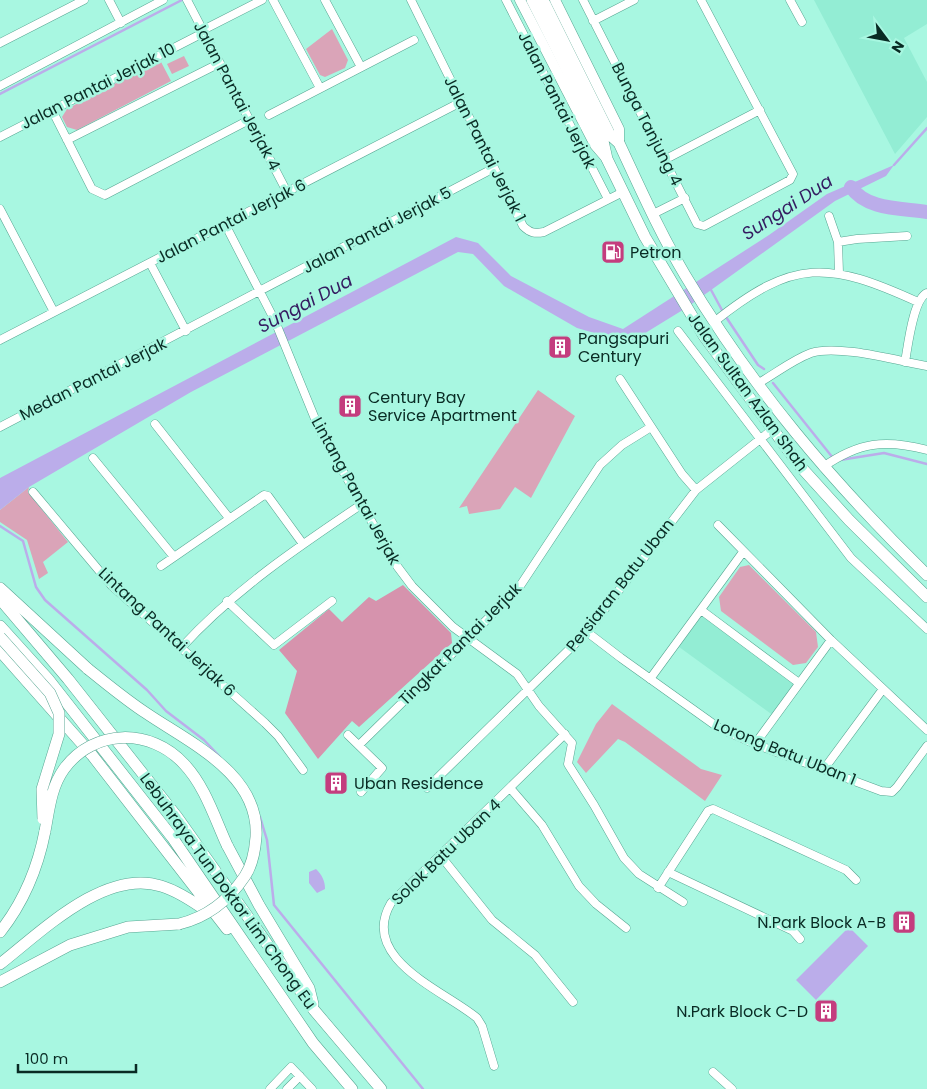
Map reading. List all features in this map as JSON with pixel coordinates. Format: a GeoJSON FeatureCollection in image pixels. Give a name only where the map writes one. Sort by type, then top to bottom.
{"type":"FeatureCollection","features":[{"type":"Feature","properties":{"kind":"highway","name":"Jalan Sultan Azlan Shah"},"geometry":{"type":"LineString","coordinates":[[532,0],[562,47],[610,135],[619,143],[653,214],[685,274],[702,303],[718,319],[757,384],[827,464],[874,523],[927,575]]}},
{"type":"Feature","properties":{"kind":"highway","name":"Jalan Sultan Azlan Shah"},"geometry":{"type":"LineString","coordinates":[[543,0],[603,141],[607,159],[622,192],[670,283],[688,312],[800,466],[842,513],[927,597]]}},
{"type":"Feature","properties":{"kind":"highway"},"geometry":{"type":"LineString","coordinates":[[0,588],[88,669],[136,707],[216,760],[235,777],[254,810],[256,830],[255,851],[248,870],[236,889],[222,903],[202,916],[179,924],[128,927],[70,945],[0,982]]}},
{"type":"Feature","properties":{"kind":"highway","name":"Lebuhraya Tun Doktor Lim Chong Eu"},"geometry":{"type":"LineString","coordinates":[[0,599],[68,679],[177,817],[314,1010],[381,1089]]}},
{"type":"Feature","properties":{"kind":"highway","name":"Lebuhraya Tun Doktor Lim Chong Eu"},"geometry":{"type":"LineString","coordinates":[[0,626],[48,679],[172,837],[313,1043],[352,1089]]}},
{"type":"Feature","properties":{"kind":"highway"},"geometry":{"type":"LineString","coordinates":[[0,638],[50,693],[59,713],[59,734],[42,789],[41,803],[45,831]]}},
{"type":"Feature","properties":{"kind":"highway"},"geometry":{"type":"LineString","coordinates":[[0,651],[92,755],[216,917],[255,960]]}},
{"type":"Feature","properties":{"kind":"highway"},"geometry":{"type":"LineString","coordinates":[[0,932],[18,906],[28,887],[41,848],[55,786],[72,760],[79,753],[110,738],[135,738],[168,750],[185,764],[204,796],[227,845],[259,905],[309,988],[314,1010]]}},
{"type":"Feature","properties":{"kind":"highway"},"geometry":{"type":"LineString","coordinates":[[0,964],[74,908],[101,891],[118,886],[148,883],[160,885],[186,897],[216,917]]}},
{"type":"Feature","properties":{"kind":"main road","name":"Jalan Sultan Azlan Shah"},"geometry":{"type":"LineString","coordinates":[[520,0],[595,145],[607,159]]}},
{"type":"Feature","properties":{"kind":"main road","name":"Jalan Sultan Azlan Shah"},"geometry":{"type":"LineString","coordinates":[[555,0],[618,129],[619,143]]}},
{"type":"Feature","properties":{"kind":"street"},"geometry":{"type":"LineString","coordinates":[[0,43],[84,0]]}},
{"type":"Feature","properties":{"kind":"street"},"geometry":{"type":"LineString","coordinates":[[109,0],[121,23]]}},
{"type":"Feature","properties":{"kind":"street"},"geometry":{"type":"LineString","coordinates":[[0,86],[163,0]]}},
{"type":"Feature","properties":{"kind":"street","name":"Jalan Pantai Jerjak 4"},"geometry":{"type":"LineString","coordinates":[[187,0],[200,33],[220,63],[287,192]]}},
{"type":"Feature","properties":{"kind":"street","name":"Jalan Pantai Jerjak 10"},"geometry":{"type":"LineString","coordinates":[[0,137],[262,0]]}},
{"type":"Feature","properties":{"kind":"street"},"geometry":{"type":"LineString","coordinates":[[274,0],[320,88]]}},
{"type":"Feature","properties":{"kind":"street"},"geometry":{"type":"LineString","coordinates":[[325,0],[360,67]]}},
{"type":"Feature","properties":{"kind":"street","name":"Jalan Pantai Jerjak 1"},"geometry":{"type":"LineString","coordinates":[[411,0],[523,226],[532,233],[544,232],[622,192]]}},
{"type":"Feature","properties":{"kind":"street","name":"Jalan Pantai Jerjak"},"geometry":{"type":"LineString","coordinates":[[506,0],[608,199]]}},
{"type":"Feature","properties":{"kind":"street","name":"Bunga Tanjung 4"},"geometry":{"type":"LineString","coordinates":[[583,0],[666,159],[697,224],[704,226],[790,180],[793,175],[760,110]]}},
{"type":"Feature","properties":{"kind":"street"},"geometry":{"type":"LineString","coordinates":[[594,21],[634,0]]}},
{"type":"Feature","properties":{"kind":"street"},"geometry":{"type":"LineString","coordinates":[[666,159],[760,110],[701,0]]}},
{"type":"Feature","properties":{"kind":"street"},"geometry":{"type":"LineString","coordinates":[[790,0],[802,22]]}},
{"type":"Feature","properties":{"kind":"street"},"geometry":{"type":"LineString","coordinates":[[269,115],[414,40]]}},
{"type":"Feature","properties":{"kind":"street"},"geometry":{"type":"LineString","coordinates":[[67,140],[220,63]]}},
{"type":"Feature","properties":{"kind":"street","name":"Jalan Pantai Jerjak 6"},"geometry":{"type":"LineString","coordinates":[[0,340],[461,102]]}},
{"type":"Feature","properties":{"kind":"street"},"geometry":{"type":"LineString","coordinates":[[52,110],[92,189],[105,195],[249,120]]}},
{"type":"Feature","properties":{"kind":"street","name":"Jalan Pantai Jerjak 5"},"geometry":{"type":"LineString","coordinates":[[260,292],[494,168]]}},
{"type":"Feature","properties":{"kind":"street"},"geometry":{"type":"LineString","coordinates":[[653,214],[685,198]]}},
{"type":"Feature","properties":{"kind":"street"},"geometry":{"type":"LineString","coordinates":[[0,209],[54,312]]}},
{"type":"Feature","properties":{"kind":"street"},"geometry":{"type":"LineString","coordinates":[[829,216],[838,242],[839,273]]}},
{"type":"Feature","properties":{"kind":"street","name":"Lintang Pantai Jerjak"},"geometry":{"type":"LineString","coordinates":[[224,224],[275,321],[320,431],[405,577],[426,601],[466,638],[517,674],[565,734]]}},
{"type":"Feature","properties":{"kind":"street"},"geometry":{"type":"LineString","coordinates":[[838,242],[907,236]]}},
{"type":"Feature","properties":{"kind":"street","name":"Medan Pantai Jerjak"},"geometry":{"type":"LineString","coordinates":[[150,263],[186,331]]}},
{"type":"Feature","properties":{"kind":"street"},"geometry":{"type":"LineString","coordinates":[[718,319],[786,277],[818,271],[839,273],[885,287],[918,302]]}},
{"type":"Feature","properties":{"kind":"street","name":"Medan Pantai Jerjak"},"geometry":{"type":"LineString","coordinates":[[0,427],[260,292]]}},
{"type":"Feature","properties":{"kind":"street"},"geometry":{"type":"LineString","coordinates":[[905,362],[918,302],[926,293]]}},
{"type":"Feature","properties":{"kind":"street"},"geometry":{"type":"LineString","coordinates":[[678,331],[759,440],[851,558],[927,629]]}},
{"type":"Feature","properties":{"kind":"street"},"geometry":{"type":"LineString","coordinates":[[757,384],[813,352],[831,350],[927,366]]}},
{"type":"Feature","properties":{"kind":"street"},"geometry":{"type":"LineString","coordinates":[[620,379],[682,474],[696,490]]}},
{"type":"Feature","properties":{"kind":"street"},"geometry":{"type":"LineString","coordinates":[[155,424],[229,518]]}},
{"type":"Feature","properties":{"kind":"street","name":"Tingkat Pantai Jerjak"},"geometry":{"type":"LineString","coordinates":[[359,745],[526,578],[600,465],[622,445],[651,427]]}},
{"type":"Feature","properties":{"kind":"street","name":"Persiaran Batu Uban"},"geometry":{"type":"LineString","coordinates":[[428,788],[587,632],[696,490],[773,429]]}},
{"type":"Feature","properties":{"kind":"street"},"geometry":{"type":"LineString","coordinates":[[827,464],[857,447],[882,443],[927,450]]}},
{"type":"Feature","properties":{"kind":"street"},"geometry":{"type":"LineString","coordinates":[[93,458],[174,557]]}},
{"type":"Feature","properties":{"kind":"street","name":"Lintang Pantai Jerjak 6"},"geometry":{"type":"LineString","coordinates":[[33,492],[112,586],[272,729],[303,770]]}},
{"type":"Feature","properties":{"kind":"street"},"geometry":{"type":"LineString","coordinates":[[161,566],[258,498],[266,495],[303,544]]}},
{"type":"Feature","properties":{"kind":"street"},"geometry":{"type":"LineString","coordinates":[[181,648],[227,601],[303,544],[362,504]]}},
{"type":"Feature","properties":{"kind":"street"},"geometry":{"type":"LineString","coordinates":[[718,525],[831,640],[927,730]]}},
{"type":"Feature","properties":{"kind":"street"},"geometry":{"type":"LineString","coordinates":[[650,679],[743,552]]}},
{"type":"Feature","properties":{"kind":"street"},"geometry":{"type":"LineString","coordinates":[[227,601],[274,645],[332,601]]}},
{"type":"Feature","properties":{"kind":"street"},"geometry":{"type":"LineString","coordinates":[[701,610],[799,683]]}},
{"type":"Feature","properties":{"kind":"street","name":"Lorong Batu Uban 1"},"geometry":{"type":"LineString","coordinates":[[587,632],[709,722],[755,744],[881,791],[892,792],[927,746]]}},
{"type":"Feature","properties":{"kind":"street"},"geometry":{"type":"LineString","coordinates":[[755,744],[831,640]]}},
{"type":"Feature","properties":{"kind":"street"},"geometry":{"type":"LineString","coordinates":[[824,769],[883,689]]}},
{"type":"Feature","properties":{"kind":"street"},"geometry":{"type":"LineString","coordinates":[[565,734],[573,747],[567,759],[568,764],[594,805],[618,850],[639,874],[658,888],[683,902]]}},
{"type":"Feature","properties":{"kind":"street","name":"Solok Batu Uban 4"},"geometry":{"type":"LineString","coordinates":[[494,1066],[482,1026],[477,1018],[409,972],[394,956],[384,930],[385,916],[391,904],[440,854],[511,789],[565,734]]}},
{"type":"Feature","properties":{"kind":"street"},"geometry":{"type":"LineString","coordinates":[[348,735],[382,768],[361,792]]}},
{"type":"Feature","properties":{"kind":"street"},"geometry":{"type":"LineString","coordinates":[[511,789],[542,825],[579,886],[596,904],[626,928]]}},
{"type":"Feature","properties":{"kind":"street"},"geometry":{"type":"LineString","coordinates":[[658,888],[708,811],[713,809],[846,870],[856,880]]}},
{"type":"Feature","properties":{"kind":"street"},"geometry":{"type":"LineString","coordinates":[[440,854],[492,920],[535,955],[572,1002]]}},
{"type":"Feature","properties":{"kind":"street"},"geometry":{"type":"LineString","coordinates":[[668,872],[793,931],[800,939]]}},
{"type":"Feature","properties":{"kind":"street"},"geometry":{"type":"LineString","coordinates":[[270,1089],[292,1067],[312,1089]]}},
{"type":"Feature","properties":{"kind":"street"},"geometry":{"type":"LineString","coordinates":[[714,1072],[731,1089]]}},
{"type":"Feature","properties":{"kind":"street"},"geometry":{"type":"LineString","coordinates":[[287,1089],[300,1076]]}},
{"type":"Feature","properties":{"kind":"shaded area"},"geometry":{"type":"Polygon","coordinates":[[[814,0],[927,0],[927,24],[904,38],[927,82],[927,117],[895,154],[814,0]]]}},
{"type":"Feature","properties":{"kind":"shaded area"},"geometry":{"type":"Polygon","coordinates":[[[332,29],[348,60],[345,68],[325,77],[320,75],[306,49],[332,29]]]}},
{"type":"Feature","properties":{"kind":"shaded area"},"geometry":{"type":"Polygon","coordinates":[[[184,56],[189,66],[172,74],[167,64],[184,56]]]}},
{"type":"Feature","properties":{"kind":"shaded area"},"geometry":{"type":"Polygon","coordinates":[[[160,60],[171,81],[77,130],[67,127],[62,117],[67,109],[160,60]]]}},
{"type":"Feature","properties":{"kind":"shaded area"},"geometry":{"type":"Polygon","coordinates":[[[894,165],[886,176],[835,201],[686,308],[629,343],[577,328],[504,286],[473,254],[458,252],[191,392],[29,487],[0,510],[0,478],[456,237],[478,243],[511,276],[589,317],[623,329],[769,235],[827,194],[894,165]]]}},
{"type":"Feature","properties":{"kind":"shaded area"},"geometry":{"type":"Polygon","coordinates":[[[538,390],[575,416],[531,498],[515,487],[500,509],[469,514],[467,506],[459,508],[538,390]]]}},
{"type":"Feature","properties":{"kind":"shaded area"},"geometry":{"type":"Polygon","coordinates":[[[29,487],[28,492],[68,542],[43,562],[48,573],[39,579],[27,540],[0,522],[0,510],[29,487]]]}},
{"type":"Feature","properties":{"kind":"shaded area"},"geometry":{"type":"Polygon","coordinates":[[[749,565],[816,632],[818,647],[806,663],[793,665],[721,611],[719,597],[740,567],[749,565]]]}},
{"type":"Feature","properties":{"kind":"shaded area"},"geometry":{"type":"Polygon","coordinates":[[[403,585],[451,633],[452,643],[359,727],[352,721],[318,759],[285,713],[297,671],[279,650],[329,609],[342,622],[369,597],[376,601],[403,585]]]}},
{"type":"Feature","properties":{"kind":"shaded area"},"geometry":{"type":"Polygon","coordinates":[[[701,610],[799,683],[774,716],[675,644],[701,610]]]}},
{"type":"Feature","properties":{"kind":"shaded area"},"geometry":{"type":"Polygon","coordinates":[[[612,704],[701,769],[722,775],[705,801],[625,742],[618,739],[586,773],[577,762],[596,724],[612,704]]]}},
{"type":"Feature","properties":{"kind":"shaded area"},"geometry":{"type":"Polygon","coordinates":[[[316,869],[323,878],[325,889],[317,893],[309,883],[309,872],[316,869]]]}},
{"type":"Feature","properties":{"kind":"shaded area"},"geometry":{"type":"Polygon","coordinates":[[[849,927],[868,946],[816,1000],[796,980],[849,927]]]}},
{"type":"Feature","properties":{"kind":"waterway"},"geometry":{"type":"LineString","coordinates":[[0,94],[182,0]]}},
{"type":"Feature","properties":{"kind":"waterway","name":"Sungai Dua"},"geometry":{"type":"LineString","coordinates":[[894,165],[927,128]]}},
{"type":"Feature","properties":{"kind":"waterway"},"geometry":{"type":"LineString","coordinates":[[851,187],[858,195],[875,204],[927,212]]}},
{"type":"Feature","properties":{"kind":"waterway"},"geometry":{"type":"LineString","coordinates":[[710,288],[723,312]]}},
{"type":"Feature","properties":{"kind":"waterway"},"geometry":{"type":"LineString","coordinates":[[726,317],[758,365],[764,369]]}},
{"type":"Feature","properties":{"kind":"waterway"},"geometry":{"type":"LineString","coordinates":[[773,383],[833,458]]}},
{"type":"Feature","properties":{"kind":"waterway"},"geometry":{"type":"LineString","coordinates":[[840,460],[884,453],[927,464]]}},
{"type":"Feature","properties":{"kind":"waterway"},"geometry":{"type":"LineString","coordinates":[[0,526],[23,541],[36,587],[45,600],[147,690],[166,711],[204,740],[220,757]]}},
{"type":"Feature","properties":{"kind":"waterway"},"geometry":{"type":"LineString","coordinates":[[260,817],[267,840],[274,905],[423,1089]]}},
{"type":"Feature","properties":{"kind":"place","name":"Petron"},"geometry":{"type":"Point","coordinates":[613,252]}},
{"type":"Feature","properties":{"kind":"place","name":"Pangsapuri Century"},"geometry":{"type":"Point","coordinates":[560,347]}},
{"type":"Feature","properties":{"kind":"place","name":"Century Bay Service Apartment"},"geometry":{"type":"Point","coordinates":[350,406]}},
{"type":"Feature","properties":{"kind":"place","name":"Uban Residence"},"geometry":{"type":"Point","coordinates":[336,783]}},
{"type":"Feature","properties":{"kind":"place","name":"N.Park Block A-B"},"geometry":{"type":"Point","coordinates":[904,922]}},
{"type":"Feature","properties":{"kind":"place","name":"N.Park Block C-D"},"geometry":{"type":"Point","coordinates":[826,1011]}}]}
